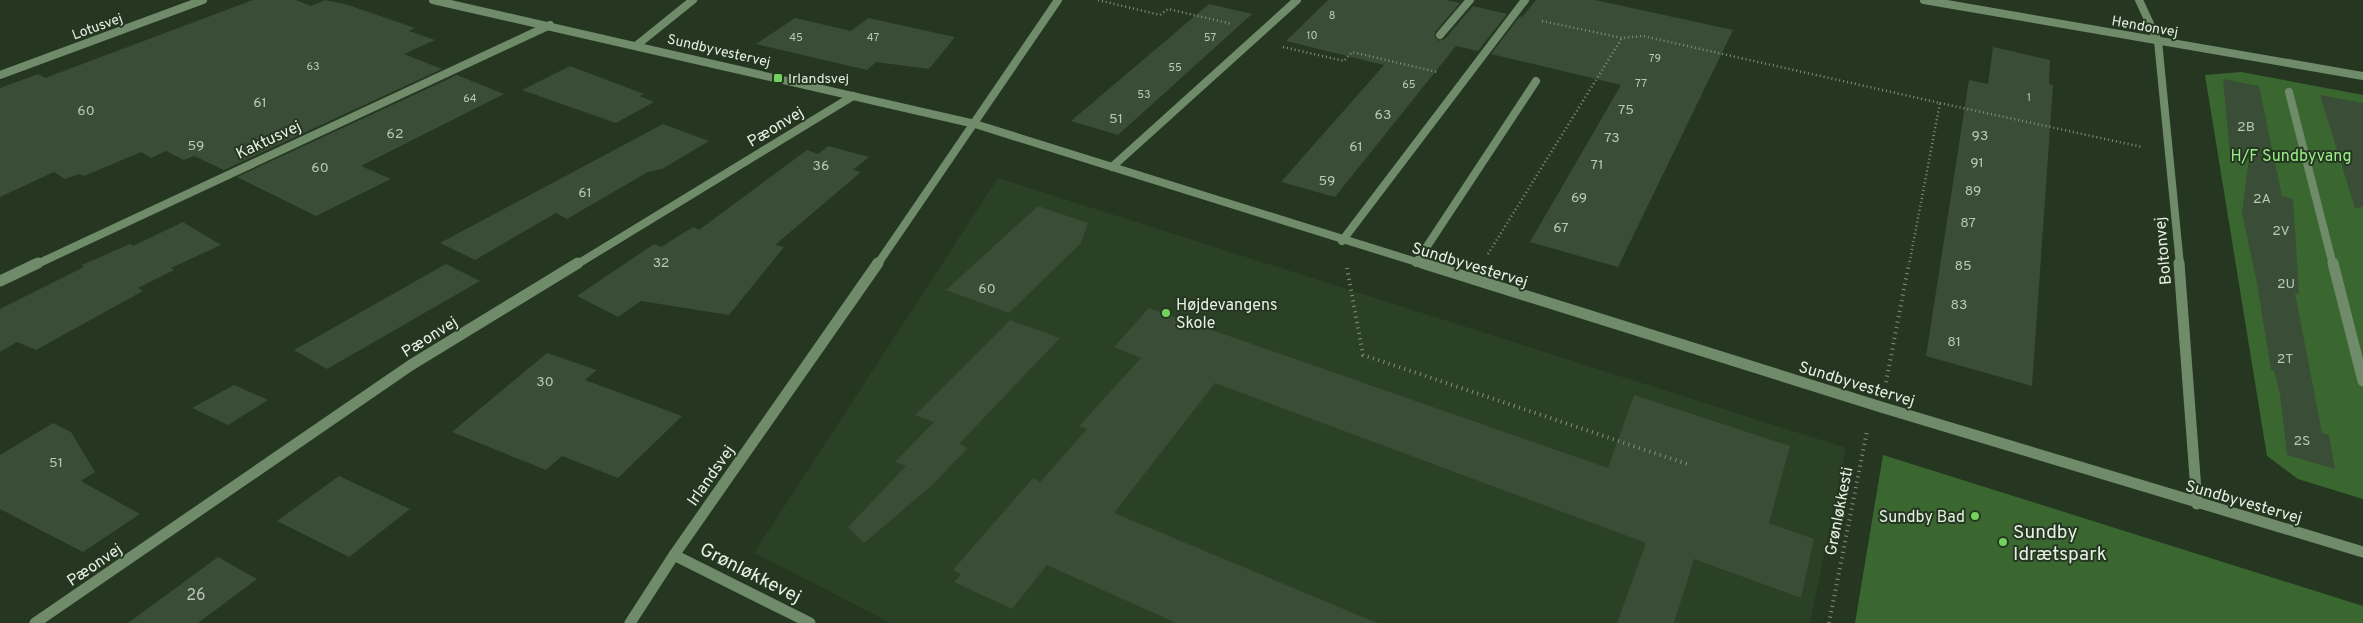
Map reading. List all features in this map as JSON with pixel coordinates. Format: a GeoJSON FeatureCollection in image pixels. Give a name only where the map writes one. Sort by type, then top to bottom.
{"type":"FeatureCollection","features":[{"type":"Feature","properties":{"kind":"street","name":"Lotusvej"},"geometry":{"type":"LineString","coordinates":[[0,75],[203,0]]}},
{"type":"Feature","properties":{"kind":"street","name":"Sundbyvestervej"},"geometry":{"type":"LineString","coordinates":[[433,0],[637,45],[975,124],[1342,240],[2197,504],[2363,552]]}},
{"type":"Feature","properties":{"kind":"street"},"geometry":{"type":"LineString","coordinates":[[637,45],[694,0]]}},
{"type":"Feature","properties":{"kind":"street","name":"Irlandsvej"},"geometry":{"type":"LineString","coordinates":[[630,623],[674,555],[975,124],[1058,0]]}},
{"type":"Feature","properties":{"kind":"street"},"geometry":{"type":"LineString","coordinates":[[1112,167],[1297,0]]}},
{"type":"Feature","properties":{"kind":"street"},"geometry":{"type":"LineString","coordinates":[[1440,35],[1470,0]]}},
{"type":"Feature","properties":{"kind":"street"},"geometry":{"type":"LineString","coordinates":[[1342,240],[1525,0]]}},
{"type":"Feature","properties":{"kind":"street","name":"Hendonvej"},"geometry":{"type":"LineString","coordinates":[[1924,0],[2363,76]]}},
{"type":"Feature","properties":{"kind":"street","name":"Boltonvej"},"geometry":{"type":"LineString","coordinates":[[2139,0],[2158,41],[2180,270],[2197,504]]}},
{"type":"Feature","properties":{"kind":"street","name":"Kaktusvej"},"geometry":{"type":"LineString","coordinates":[[0,281],[550,26]]}},
{"type":"Feature","properties":{"kind":"street"},"geometry":{"type":"LineString","coordinates":[[1416,263],[1536,81]]}},
{"type":"Feature","properties":{"kind":"street"},"geometry":{"type":"LineString","coordinates":[[2289,92],[2363,381]]}},
{"type":"Feature","properties":{"kind":"street","name":"Pæonvej"},"geometry":{"type":"LineString","coordinates":[[35,623],[411,365],[853,96]]}},
{"type":"Feature","properties":{"kind":"street","name":"Grønløkkevej"},"geometry":{"type":"LineString","coordinates":[[674,555],[810,623]]}},
{"type":"Feature","properties":{"kind":"path"},"geometry":{"type":"LineString","coordinates":[[1098,0],[1160,15],[1168,9],[1344,62],[1352,52],[1466,79]]}},
{"type":"Feature","properties":{"kind":"path"},"geometry":{"type":"LineString","coordinates":[[1515,15],[1622,38],[1643,36],[2168,152]]}},
{"type":"Feature","properties":{"kind":"path"},"geometry":{"type":"LineString","coordinates":[[1472,280],[1622,38]]}},
{"type":"Feature","properties":{"kind":"path","name":"Grønløkkesti"},"geometry":{"type":"LineString","coordinates":[[1829,623],[1940,103]]}},
{"type":"Feature","properties":{"kind":"path"},"geometry":{"type":"LineString","coordinates":[[1342,240],[1363,355],[1690,465]]}},
{"type":"Feature","properties":{"kind":"shaded area","name":"Højdevangens Skole"},"geometry":{"type":"Polygon","coordinates":[[[998,178],[1846,448],[1810,623],[891,623],[754,553],[998,178]]]}},
{"type":"Feature","properties":{"kind":"green space","name":"H/F Sundbyvang"},"geometry":{"type":"Polygon","coordinates":[[[2241,72],[2363,95],[2363,499],[2298,479],[2267,456],[2205,75],[2241,72]]]}},
{"type":"Feature","properties":{"kind":"green space","name":"Sundby Idrætspark"},"geometry":{"type":"Polygon","coordinates":[[[1883,455],[2363,606],[2363,623],[1855,623],[1883,455]]]}},
{"type":"Feature","properties":{"kind":"building"},"geometry":{"type":"Polygon","coordinates":[[[253,0],[296,0],[311,6],[325,0],[348,5],[415,28],[409,31],[435,40],[404,54],[442,69],[224,170],[194,156],[184,160],[166,151],[151,158],[141,152],[84,176],[79,174],[65,179],[54,172],[0,197],[0,88],[38,74],[45,78],[253,0]]]}},
{"type":"Feature","properties":{"kind":"building"},"geometry":{"type":"Polygon","coordinates":[[[1328,0],[1446,0],[1460,3],[1435,32],[1435,37],[1439,41],[1445,39],[1473,6],[1507,14],[1478,51],[1456,46],[1335,197],[1281,182],[1384,65],[1286,41],[1328,0]]]}},
{"type":"Feature","properties":{"kind":"building"},"geometry":{"type":"Polygon","coordinates":[[[1536,0],[1595,0],[1733,30],[1618,267],[1530,242],[1621,85],[1491,54],[1520,16],[1522,17],[1536,0]]]}},
{"type":"Feature","properties":{"kind":"building"},"geometry":{"type":"Polygon","coordinates":[[[1209,4],[1252,14],[1118,135],[1071,121],[1209,4]]]}},
{"type":"Feature","properties":{"kind":"building"},"geometry":{"type":"Polygon","coordinates":[[[795,18],[851,31],[868,18],[955,37],[929,69],[876,62],[867,70],[756,44],[795,18]]]}},
{"type":"Feature","properties":{"kind":"building"},"geometry":{"type":"Polygon","coordinates":[[[1993,47],[2050,60],[2049,84],[2053,85],[2032,386],[1926,356],[1969,80],[1988,84],[1993,47]]]}},
{"type":"Feature","properties":{"kind":"building"},"geometry":{"type":"Polygon","coordinates":[[[570,66],[644,94],[640,96],[654,102],[616,123],[522,90],[570,66]]]}},
{"type":"Feature","properties":{"kind":"building"},"geometry":{"type":"Polygon","coordinates":[[[457,75],[504,94],[361,166],[391,179],[316,216],[237,177],[457,75]]]}},
{"type":"Feature","properties":{"kind":"building"},"geometry":{"type":"Polygon","coordinates":[[[2223,79],[2259,86],[2282,196],[2293,199],[2299,294],[2295,293],[2322,433],[2329,435],[2335,469],[2287,455],[2280,394],[2274,371],[2271,370],[2257,283],[2242,213],[2249,159],[2230,155],[2223,79]]]}},
{"type":"Feature","properties":{"kind":"building"},"geometry":{"type":"Polygon","coordinates":[[[2320,95],[2363,103],[2363,207],[2355,208],[2320,95]]]}},
{"type":"Feature","properties":{"kind":"building"},"geometry":{"type":"Polygon","coordinates":[[[663,124],[709,141],[662,169],[648,172],[567,219],[556,213],[475,260],[440,243],[663,124]]]}},
{"type":"Feature","properties":{"kind":"building"},"geometry":{"type":"Polygon","coordinates":[[[828,146],[869,157],[853,170],[861,172],[775,245],[784,247],[729,315],[641,301],[618,317],[577,296],[654,244],[661,247],[693,227],[699,230],[807,150],[818,154],[828,146]]]}},
{"type":"Feature","properties":{"kind":"building"},"geometry":{"type":"Polygon","coordinates":[[[1038,206],[1088,223],[1081,243],[1009,313],[946,290],[1038,206]]]}},
{"type":"Feature","properties":{"kind":"building"},"geometry":{"type":"Polygon","coordinates":[[[183,222],[221,245],[171,268],[174,270],[138,288],[143,291],[36,350],[17,342],[0,352],[0,309],[84,267],[82,265],[130,244],[133,246],[183,222]]]}},
{"type":"Feature","properties":{"kind":"building"},"geometry":{"type":"Polygon","coordinates":[[[446,264],[480,281],[327,369],[294,350],[446,264]]]}},
{"type":"Feature","properties":{"kind":"building"},"geometry":{"type":"Polygon","coordinates":[[[1149,308],[1608,468],[1634,395],[1790,446],[1769,523],[1814,539],[1801,598],[1694,559],[1674,623],[1617,623],[1646,543],[1215,383],[1114,513],[1377,623],[1176,623],[1047,565],[1012,609],[954,582],[961,574],[953,570],[1033,478],[1040,482],[1087,429],[1079,426],[1141,358],[1114,347],[1149,308]]]}},
{"type":"Feature","properties":{"kind":"building"},"geometry":{"type":"Polygon","coordinates":[[[1010,320],[1060,338],[959,444],[968,448],[931,486],[864,543],[848,527],[906,466],[895,462],[934,422],[915,415],[1010,320]]]}},
{"type":"Feature","properties":{"kind":"building"},"geometry":{"type":"Polygon","coordinates":[[[547,353],[597,370],[585,380],[682,416],[618,478],[562,456],[546,470],[452,432],[547,353]]]}},
{"type":"Feature","properties":{"kind":"building"},"geometry":{"type":"Polygon","coordinates":[[[234,385],[268,400],[228,425],[192,408],[234,385]]]}},
{"type":"Feature","properties":{"kind":"building"},"geometry":{"type":"Polygon","coordinates":[[[53,423],[71,432],[95,472],[81,481],[140,514],[83,552],[0,509],[0,455],[53,423]]]}},
{"type":"Feature","properties":{"kind":"building"},"geometry":{"type":"Polygon","coordinates":[[[339,476],[410,509],[349,557],[277,521],[339,476]]]}},
{"type":"Feature","properties":{"kind":"building"},"geometry":{"type":"Polygon","coordinates":[[[218,557],[257,579],[198,623],[128,623],[218,557]]]}},
{"type":"Feature","properties":{"kind":"place","name":"Irlandsvej"},"geometry":{"type":"Point","coordinates":[778,78]}},
{"type":"Feature","properties":{"kind":"place","name":"Højdevangens Skole"},"geometry":{"type":"Point","coordinates":[1166,313]}},
{"type":"Feature","properties":{"kind":"place","name":"Sundby Bad"},"geometry":{"type":"Point","coordinates":[1975,516]}},
{"type":"Feature","properties":{"kind":"place","name":"Sundby Idrætspark"},"geometry":{"type":"Point","coordinates":[2003,542]}}]}
